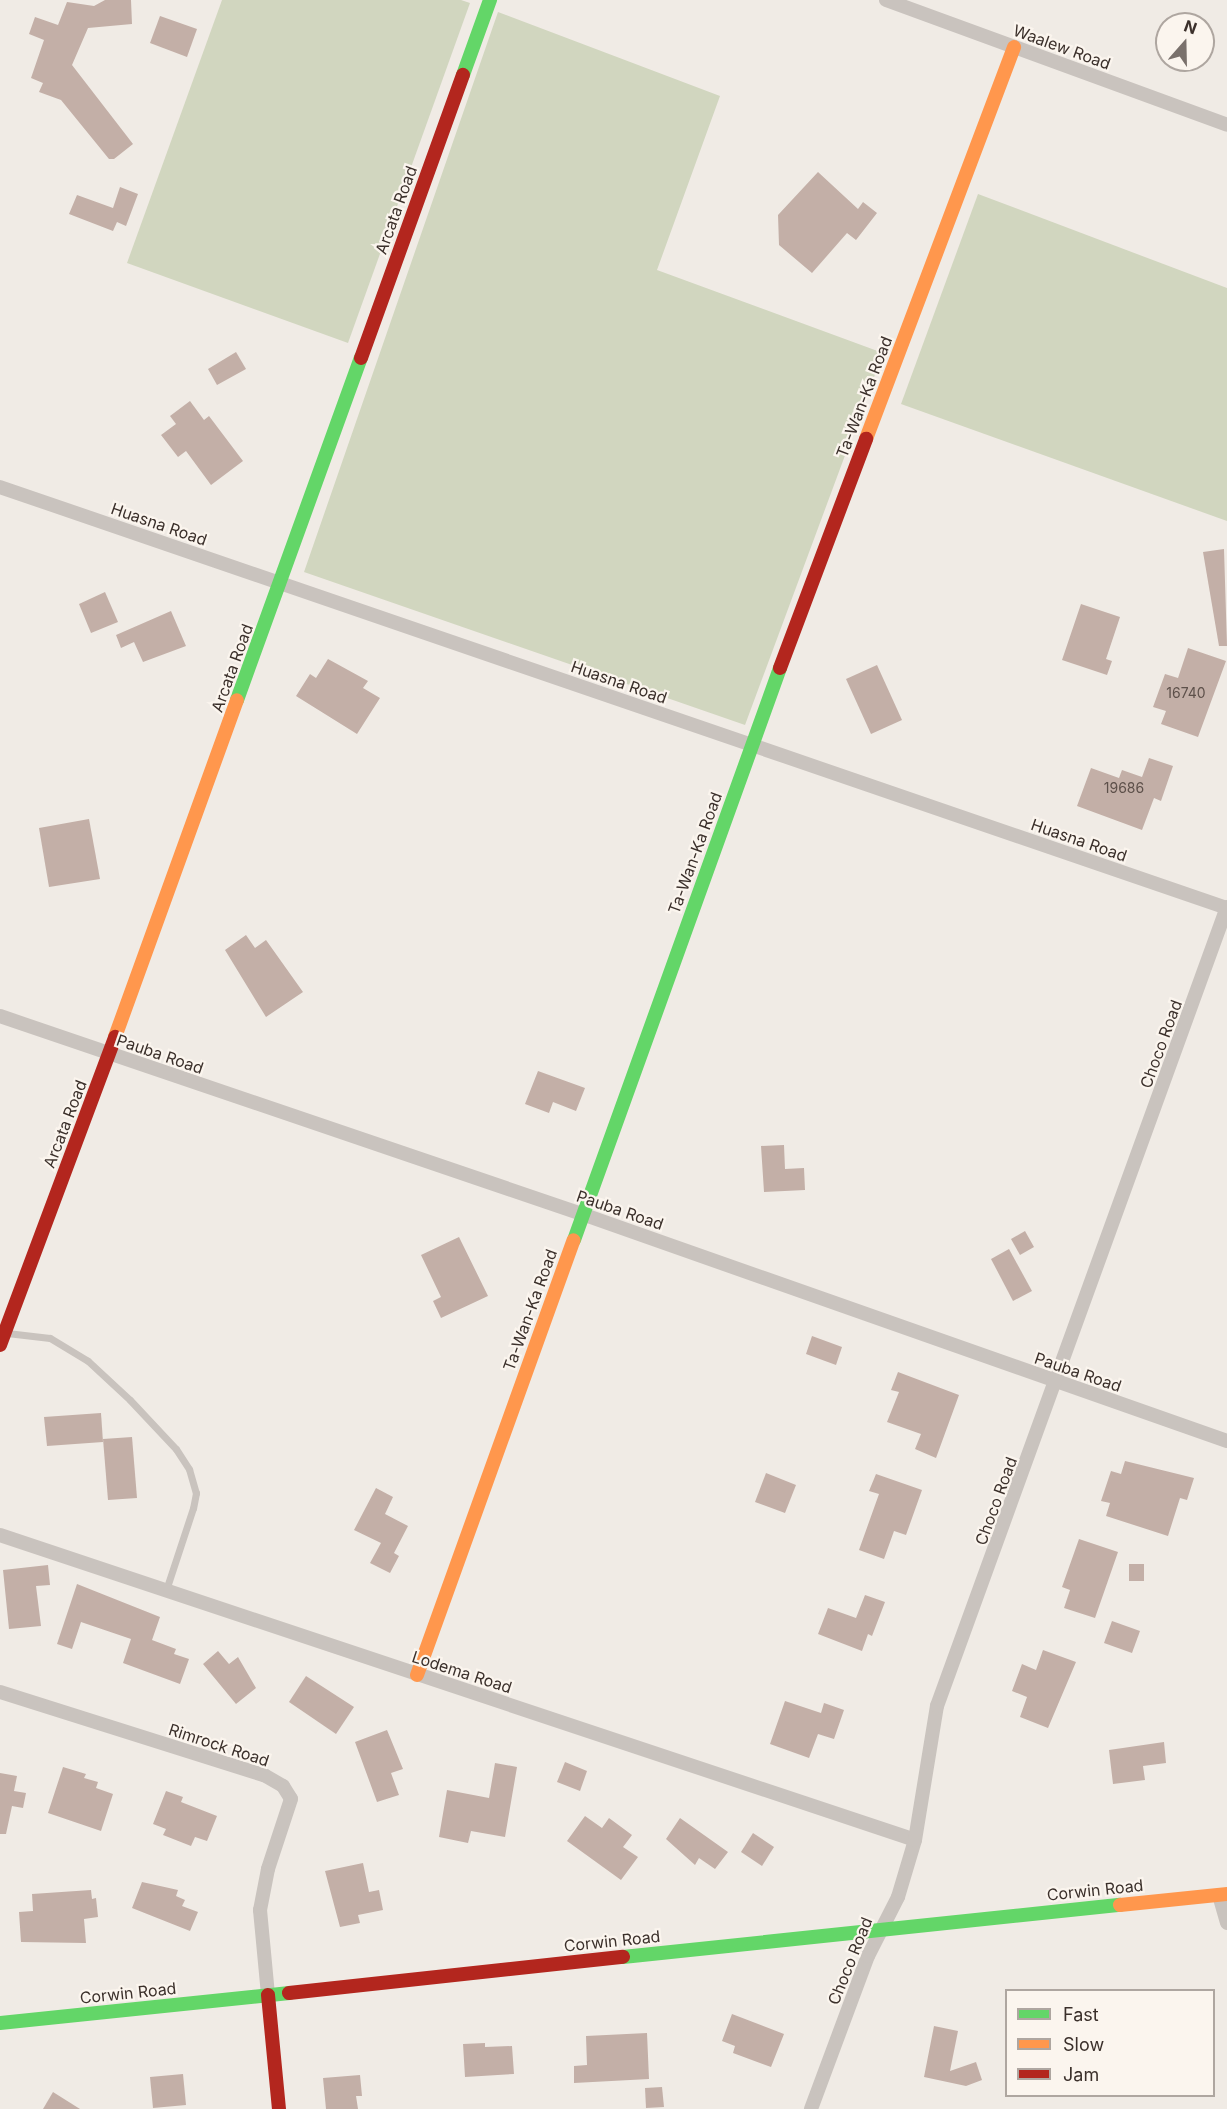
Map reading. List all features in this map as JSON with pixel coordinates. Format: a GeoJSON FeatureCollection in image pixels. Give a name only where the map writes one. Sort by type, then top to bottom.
{"type":"FeatureCollection","features":[{"type":"Feature","properties":{"kind":"street","name":"Arcata Road"},"geometry":{"type":"LineString","coordinates":[[2,1339],[109,1054],[490,0]]}},
{"type":"Feature","properties":{"kind":"street","name":"Waalew Road"},"geometry":{"type":"LineString","coordinates":[[886,0],[1227,125]]}},
{"type":"Feature","properties":{"kind":"street","name":"Ta-Wan-Ka Road"},"geometry":{"type":"LineString","coordinates":[[417,1675],[752,745],[1014,47]]}},
{"type":"Feature","properties":{"kind":"street","name":"Huasna Road"},"geometry":{"type":"LineString","coordinates":[[0,488],[1227,908]]}},
{"type":"Feature","properties":{"kind":"street","name":"Choco Road"},"geometry":{"type":"LineString","coordinates":[[811,2109],[879,1930],[898,1897],[915,1840],[937,1706],[1058,1383],[1227,908]]}},
{"type":"Feature","properties":{"kind":"street","name":"Pauba Road"},"geometry":{"type":"LineString","coordinates":[[0,1016],[582,1214],[1227,1441]]}},
{"type":"Feature","properties":{"kind":"street","name":"Lodema Road"},"geometry":{"type":"LineString","coordinates":[[0,1535],[915,1840]]}},
{"type":"Feature","properties":{"kind":"street","name":"Rimrock Road"},"geometry":{"type":"LineString","coordinates":[[0,1692],[264,1775],[283,1786],[291,1800],[268,1869],[261,1910],[279,2109]]}},
{"type":"Feature","properties":{"kind":"street","name":"Corwin Road"},"geometry":{"type":"LineString","coordinates":[[0,2023],[1223,1894]]}},
{"type":"Feature","properties":{"kind":"street"},"geometry":{"type":"LineString","coordinates":[[1223,1894],[1227,1923]]}},
{"type":"Feature","properties":{"kind":"lane"},"geometry":{"type":"LineString","coordinates":[[2,1339],[50,1338],[88,1361],[146,1416],[189,1469],[195,1481],[195,1500],[166,1590]]}},
{"type":"Feature","properties":{"kind":"green space"},"geometry":{"type":"Polygon","coordinates":[[[222,0],[461,0],[470,3],[348,343],[127,263],[222,0]]]}},
{"type":"Feature","properties":{"kind":"green space"},"geometry":{"type":"Polygon","coordinates":[[[498,12],[720,96],[657,270],[883,353],[745,725],[304,572],[498,12]]]}},
{"type":"Feature","properties":{"kind":"green space"},"geometry":{"type":"Polygon","coordinates":[[[978,194],[1227,288],[1227,521],[901,404],[978,194]]]}},
{"type":"Feature","properties":{"kind":"building"},"geometry":{"type":"Polygon","coordinates":[[[105,0],[131,0],[132,24],[88,28],[72,65],[133,144],[114,159],[109,159],[61,100],[39,92],[43,83],[31,78],[44,40],[29,34],[35,17],[58,25],[67,2],[94,6],[105,0]]]}},
{"type":"Feature","properties":{"kind":"building"},"geometry":{"type":"Polygon","coordinates":[[[160,16],[197,29],[187,57],[150,43],[160,16]]]}},
{"type":"Feature","properties":{"kind":"building"},"geometry":{"type":"Polygon","coordinates":[[[818,172],[858,209],[863,202],[877,213],[856,240],[847,233],[812,273],[779,245],[778,215],[818,172]]]}},
{"type":"Feature","properties":{"kind":"building"},"geometry":{"type":"Polygon","coordinates":[[[120,187],[138,194],[126,226],[117,222],[113,231],[69,214],[77,195],[113,208],[120,187]]]}},
{"type":"Feature","properties":{"kind":"building"},"geometry":{"type":"Polygon","coordinates":[[[236,352],[246,369],[217,385],[208,369],[236,352]]]}},
{"type":"Feature","properties":{"kind":"building"},"geometry":{"type":"Polygon","coordinates":[[[190,401],[204,420],[209,416],[243,461],[211,485],[186,451],[178,457],[161,435],[176,424],[170,416],[190,401]]]}},
{"type":"Feature","properties":{"kind":"building"},"geometry":{"type":"Polygon","coordinates":[[[1224,549],[1227,646],[1219,646],[1203,552],[1224,549]]]}},
{"type":"Feature","properties":{"kind":"building"},"geometry":{"type":"Polygon","coordinates":[[[105,592],[118,622],[91,633],[79,604],[105,592]]]}},
{"type":"Feature","properties":{"kind":"building"},"geometry":{"type":"Polygon","coordinates":[[[1081,604],[1120,617],[1106,659],[1112,661],[1107,675],[1062,660],[1081,604]]]}},
{"type":"Feature","properties":{"kind":"building"},"geometry":{"type":"Polygon","coordinates":[[[171,611],[186,646],[143,662],[134,642],[121,648],[116,635],[171,611]]]}},
{"type":"Feature","properties":{"kind":"building"},"geometry":{"type":"Polygon","coordinates":[[[1188,648],[1226,661],[1198,737],[1161,724],[1166,711],[1153,707],[1165,674],[1178,678],[1188,648]]]}},
{"type":"Feature","properties":{"kind":"building"},"geometry":{"type":"Polygon","coordinates":[[[328,659],[368,681],[363,688],[380,698],[357,734],[296,696],[310,674],[316,678],[328,659]]]}},
{"type":"Feature","properties":{"kind":"building"},"geometry":{"type":"Polygon","coordinates":[[[877,665],[902,720],[871,734],[846,679],[877,665]]]}},
{"type":"Feature","properties":{"kind":"building"},"geometry":{"type":"Polygon","coordinates":[[[1149,758],[1173,766],[1161,801],[1154,798],[1142,830],[1077,806],[1091,768],[1119,778],[1122,770],[1142,777],[1149,758]]]}},
{"type":"Feature","properties":{"kind":"building"},"geometry":{"type":"Polygon","coordinates":[[[89,819],[100,879],[49,887],[39,828],[89,819]]]}},
{"type":"Feature","properties":{"kind":"building"},"geometry":{"type":"Polygon","coordinates":[[[246,935],[255,948],[266,940],[303,992],[266,1017],[225,950],[246,935]]]}},
{"type":"Feature","properties":{"kind":"building"},"geometry":{"type":"Polygon","coordinates":[[[538,1071],[585,1088],[576,1111],[553,1102],[549,1113],[525,1104],[538,1071]]]}},
{"type":"Feature","properties":{"kind":"building"},"geometry":{"type":"Polygon","coordinates":[[[784,1145],[785,1169],[804,1168],[805,1190],[764,1192],[761,1146],[784,1145]]]}},
{"type":"Feature","properties":{"kind":"building"},"geometry":{"type":"Polygon","coordinates":[[[1025,1231],[1034,1247],[1020,1255],[1011,1239],[1025,1231]]]}},
{"type":"Feature","properties":{"kind":"building"},"geometry":{"type":"Polygon","coordinates":[[[459,1237],[488,1296],[441,1318],[433,1301],[441,1297],[421,1255],[459,1237]]]}},
{"type":"Feature","properties":{"kind":"building"},"geometry":{"type":"Polygon","coordinates":[[[1009,1249],[1032,1291],[1013,1301],[991,1259],[1009,1249]]]}},
{"type":"Feature","properties":{"kind":"building"},"geometry":{"type":"Polygon","coordinates":[[[812,1336],[842,1347],[836,1365],[806,1354],[812,1336]]]}},
{"type":"Feature","properties":{"kind":"building"},"geometry":{"type":"Polygon","coordinates":[[[898,1372],[959,1395],[936,1458],[915,1449],[921,1434],[887,1422],[899,1392],[891,1390],[898,1372]]]}},
{"type":"Feature","properties":{"kind":"building"},"geometry":{"type":"Polygon","coordinates":[[[101,1413],[103,1442],[47,1446],[44,1417],[101,1413]]]}},
{"type":"Feature","properties":{"kind":"building"},"geometry":{"type":"Polygon","coordinates":[[[132,1437],[137,1498],[108,1500],[103,1439],[132,1437]]]}},
{"type":"Feature","properties":{"kind":"building"},"geometry":{"type":"Polygon","coordinates":[[[1125,1461],[1194,1478],[1187,1500],[1180,1498],[1168,1536],[1106,1516],[1110,1503],[1101,1501],[1111,1471],[1121,1474],[1125,1461]]]}},
{"type":"Feature","properties":{"kind":"building"},"geometry":{"type":"Polygon","coordinates":[[[766,1473],[796,1485],[785,1513],[755,1502],[766,1473]]]}},
{"type":"Feature","properties":{"kind":"building"},"geometry":{"type":"Polygon","coordinates":[[[876,1474],[922,1490],[906,1535],[894,1531],[884,1559],[859,1550],[879,1494],[869,1491],[876,1474]]]}},
{"type":"Feature","properties":{"kind":"building"},"geometry":{"type":"Polygon","coordinates":[[[376,1488],[393,1497],[385,1514],[408,1526],[394,1553],[399,1556],[390,1573],[370,1563],[381,1543],[354,1530],[376,1488]]]}},
{"type":"Feature","properties":{"kind":"building"},"geometry":{"type":"Polygon","coordinates":[[[1079,1539],[1118,1552],[1095,1618],[1064,1608],[1070,1590],[1062,1587],[1079,1539]]]}},
{"type":"Feature","properties":{"kind":"building"},"geometry":{"type":"Polygon","coordinates":[[[1129,1564],[1144,1564],[1144,1581],[1129,1581],[1129,1564]]]}},
{"type":"Feature","properties":{"kind":"building"},"geometry":{"type":"Polygon","coordinates":[[[48,1565],[50,1585],[36,1586],[41,1626],[9,1629],[3,1570],[48,1565]]]}},
{"type":"Feature","properties":{"kind":"building"},"geometry":{"type":"Polygon","coordinates":[[[77,1584],[160,1617],[152,1640],[176,1649],[174,1654],[189,1659],[180,1684],[123,1663],[131,1639],[81,1622],[72,1649],[57,1644],[77,1584]]]}},
{"type":"Feature","properties":{"kind":"building"},"geometry":{"type":"Polygon","coordinates":[[[865,1595],[885,1602],[872,1636],[868,1634],[862,1651],[818,1634],[828,1608],[856,1618],[865,1595]]]}},
{"type":"Feature","properties":{"kind":"building"},"geometry":{"type":"Polygon","coordinates":[[[1112,1621],[1140,1631],[1132,1653],[1104,1643],[1112,1621]]]}},
{"type":"Feature","properties":{"kind":"building"},"geometry":{"type":"Polygon","coordinates":[[[1043,1650],[1076,1662],[1048,1728],[1020,1717],[1027,1697],[1012,1691],[1022,1664],[1036,1670],[1043,1650]]]}},
{"type":"Feature","properties":{"kind":"building"},"geometry":{"type":"Polygon","coordinates":[[[218,1651],[229,1664],[238,1657],[256,1688],[236,1704],[203,1664],[218,1651]]]}},
{"type":"Feature","properties":{"kind":"building"},"geometry":{"type":"Polygon","coordinates":[[[306,1676],[354,1707],[336,1734],[289,1702],[306,1676]]]}},
{"type":"Feature","properties":{"kind":"building"},"geometry":{"type":"Polygon","coordinates":[[[785,1701],[821,1713],[824,1703],[844,1710],[834,1739],[818,1734],[809,1758],[770,1744],[785,1701]]]}},
{"type":"Feature","properties":{"kind":"building"},"geometry":{"type":"Polygon","coordinates":[[[387,1730],[403,1769],[391,1773],[399,1795],[377,1802],[355,1742],[387,1730]]]}},
{"type":"Feature","properties":{"kind":"building"},"geometry":{"type":"Polygon","coordinates":[[[1164,1742],[1166,1763],[1143,1766],[1145,1780],[1113,1784],[1109,1750],[1164,1742]]]}},
{"type":"Feature","properties":{"kind":"building"},"geometry":{"type":"Polygon","coordinates":[[[565,1762],[587,1771],[580,1791],[557,1782],[565,1762]]]}},
{"type":"Feature","properties":{"kind":"building"},"geometry":{"type":"Polygon","coordinates":[[[495,1763],[517,1767],[505,1837],[471,1831],[468,1843],[439,1837],[447,1790],[489,1798],[495,1763]]]}},
{"type":"Feature","properties":{"kind":"building"},"geometry":{"type":"Polygon","coordinates":[[[63,1767],[86,1774],[84,1778],[98,1782],[96,1788],[113,1794],[101,1831],[48,1813],[63,1767]]]}},
{"type":"Feature","properties":{"kind":"building"},"geometry":{"type":"Polygon","coordinates":[[[0,1773],[17,1776],[14,1791],[26,1793],[23,1808],[12,1806],[6,1834],[0,1834],[0,1773]]]}},
{"type":"Feature","properties":{"kind":"building"},"geometry":{"type":"Polygon","coordinates":[[[166,1791],[183,1797],[181,1802],[217,1816],[207,1841],[195,1837],[191,1846],[163,1835],[166,1829],[153,1824],[166,1791]]]}},
{"type":"Feature","properties":{"kind":"building"},"geometry":{"type":"Polygon","coordinates":[[[585,1816],[602,1828],[609,1818],[632,1835],[623,1847],[638,1857],[621,1880],[567,1841],[585,1816]]]}},
{"type":"Feature","properties":{"kind":"building"},"geometry":{"type":"Polygon","coordinates":[[[680,1818],[728,1852],[715,1869],[699,1858],[695,1865],[666,1839],[680,1818]]]}},
{"type":"Feature","properties":{"kind":"building"},"geometry":{"type":"Polygon","coordinates":[[[753,1833],[774,1847],[762,1866],[741,1852],[753,1833]]]}},
{"type":"Feature","properties":{"kind":"building"},"geometry":{"type":"Polygon","coordinates":[[[363,1863],[369,1892],[379,1890],[383,1910],[358,1915],[360,1923],[340,1927],[325,1871],[363,1863]]]}},
{"type":"Feature","properties":{"kind":"building"},"geometry":{"type":"Polygon","coordinates":[[[142,1882],[178,1890],[176,1896],[185,1900],[182,1906],[198,1912],[190,1931],[132,1908],[142,1882]]]}},
{"type":"Feature","properties":{"kind":"building"},"geometry":{"type":"Polygon","coordinates":[[[91,1890],[92,1899],[96,1898],[98,1917],[84,1919],[86,1943],[21,1942],[19,1912],[33,1911],[32,1894],[91,1890]]]}},
{"type":"Feature","properties":{"kind":"building"},"geometry":{"type":"Polygon","coordinates":[[[732,2014],[784,2034],[771,2067],[733,2053],[735,2046],[722,2041],[732,2014]]]}},
{"type":"Feature","properties":{"kind":"building"},"geometry":{"type":"Polygon","coordinates":[[[934,2026],[958,2031],[950,2071],[976,2062],[982,2080],[966,2086],[924,2077],[934,2026]]]}},
{"type":"Feature","properties":{"kind":"building"},"geometry":{"type":"Polygon","coordinates":[[[647,2033],[649,2079],[574,2083],[574,2066],[587,2065],[586,2036],[647,2033]]]}},
{"type":"Feature","properties":{"kind":"building"},"geometry":{"type":"Polygon","coordinates":[[[485,2043],[485,2047],[512,2046],[514,2074],[465,2077],[463,2044],[485,2043]]]}},
{"type":"Feature","properties":{"kind":"building"},"geometry":{"type":"Polygon","coordinates":[[[183,2074],[186,2105],[153,2108],[150,2077],[183,2074]]]}},
{"type":"Feature","properties":{"kind":"building"},"geometry":{"type":"Polygon","coordinates":[[[360,2075],[362,2096],[356,2096],[358,2109],[326,2109],[323,2078],[360,2075]]]}},
{"type":"Feature","properties":{"kind":"building"},"geometry":{"type":"Polygon","coordinates":[[[662,2087],[664,2107],[646,2108],[645,2088],[662,2087]]]}},
{"type":"Feature","properties":{"kind":"building"},"geometry":{"type":"Polygon","coordinates":[[[53,2092],[80,2109],[43,2109],[53,2092]]]}},
{"type":"Feature","properties":{"kind":"traffic: fast"},"geometry":{"type":"LineString","coordinates":[[463,75],[490,0]]}},
{"type":"Feature","properties":{"kind":"traffic: fast"},"geometry":{"type":"LineString","coordinates":[[237,700],[361,358]]}},
{"type":"Feature","properties":{"kind":"traffic: fast"},"geometry":{"type":"LineString","coordinates":[[574,1240],[780,668]]}},
{"type":"Feature","properties":{"kind":"traffic: fast"},"geometry":{"type":"LineString","coordinates":[[623,1957],[1120,1905]]}},
{"type":"Feature","properties":{"kind":"traffic: fast"},"geometry":{"type":"LineString","coordinates":[[0,2023],[289,1993]]}},
{"type":"Feature","properties":{"kind":"traffic: slow"},"geometry":{"type":"LineString","coordinates":[[866,439],[1014,47]]}},
{"type":"Feature","properties":{"kind":"traffic: slow"},"geometry":{"type":"LineString","coordinates":[[115,1037],[237,700]]}},
{"type":"Feature","properties":{"kind":"traffic: slow"},"geometry":{"type":"LineString","coordinates":[[417,1675],[574,1240]]}},
{"type":"Feature","properties":{"kind":"traffic: slow"},"geometry":{"type":"LineString","coordinates":[[1120,1905],[1227,1894]]}},
{"type":"Feature","properties":{"kind":"traffic: jam"},"geometry":{"type":"LineString","coordinates":[[361,358],[463,75]]}},
{"type":"Feature","properties":{"kind":"traffic: jam"},"geometry":{"type":"LineString","coordinates":[[780,668],[866,439]]}},
{"type":"Feature","properties":{"kind":"traffic: jam"},"geometry":{"type":"LineString","coordinates":[[0,1345],[115,1037]]}},
{"type":"Feature","properties":{"kind":"traffic: jam"},"geometry":{"type":"LineString","coordinates":[[289,1993],[623,1957]]}},
{"type":"Feature","properties":{"kind":"traffic: jam"},"geometry":{"type":"LineString","coordinates":[[268,1995],[279,2109]]}}]}
